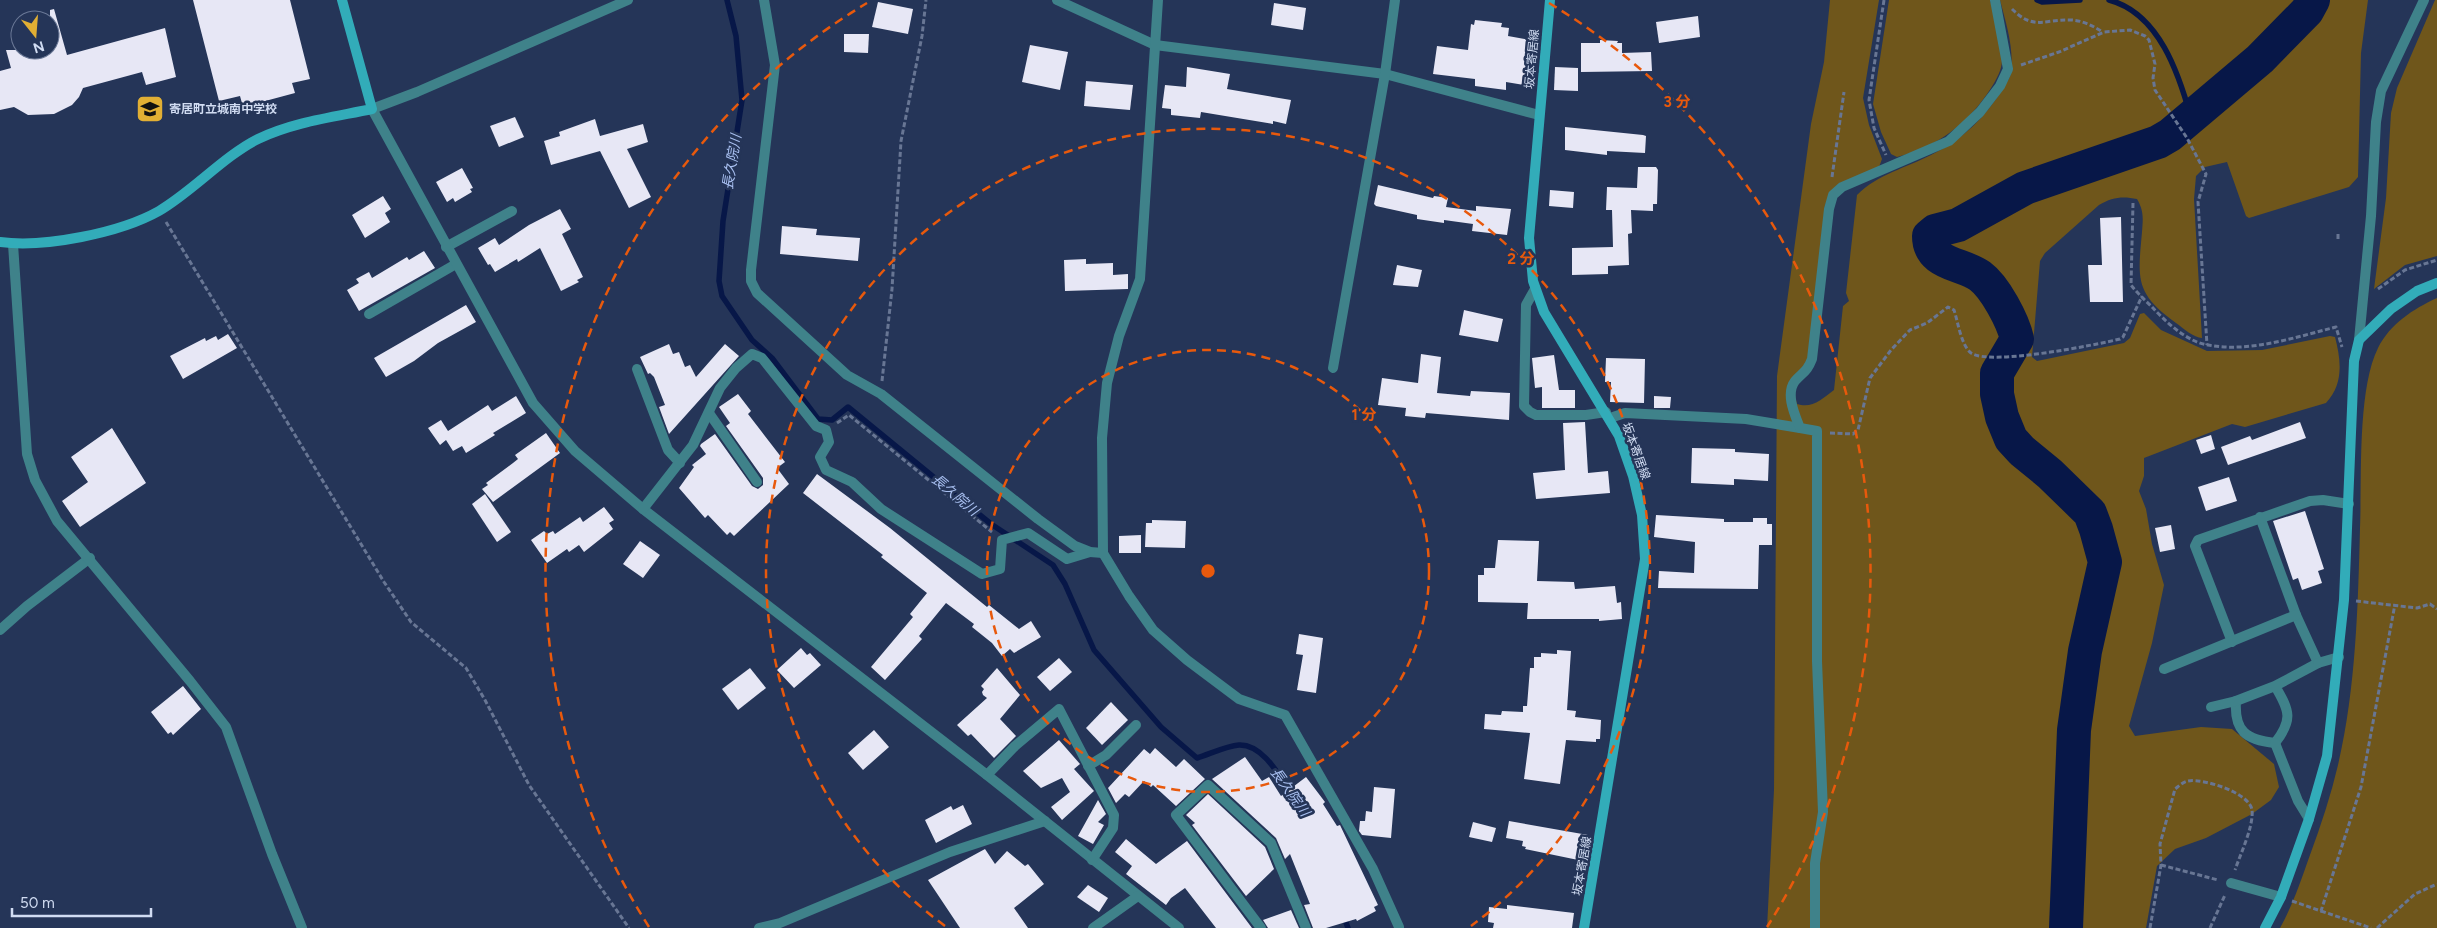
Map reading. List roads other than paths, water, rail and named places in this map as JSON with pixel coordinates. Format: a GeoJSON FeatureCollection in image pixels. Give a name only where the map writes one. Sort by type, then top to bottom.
{"type":"FeatureCollection","features":[{"type":"Feature","properties":{"kind":"street"},"geometry":{"type":"LineString","coordinates":[[342,0],[372,109],[533,403],[575,451],[643,509],[987,774],[1179,928]]}},
{"type":"Feature","properties":{"kind":"street"},"geometry":{"type":"LineString","coordinates":[[0,242],[13,244],[78,238],[159,211],[257,140],[293,126],[372,109],[417,92],[628,0]]}},
{"type":"Feature","properties":{"kind":"street"},"geometry":{"type":"LineString","coordinates":[[764,0],[775,65],[751,281],[757,293],[847,375],[881,394],[1038,519],[1075,546],[1090,552],[1103,553]]}},
{"type":"Feature","properties":{"kind":"street"},"geometry":{"type":"LineString","coordinates":[[1057,0],[1155,45],[1385,74],[1539,114]]}},
{"type":"Feature","properties":{"kind":"street"},"geometry":{"type":"LineString","coordinates":[[1158,0],[1140,278],[1119,336],[1107,383],[1102,438],[1103,553],[1129,596],[1153,630],[1187,660],[1240,699],[1285,715],[1373,869],[1399,928]]}},
{"type":"Feature","properties":{"kind":"street"},"geometry":{"type":"LineString","coordinates":[[1333,368],[1385,74],[1395,0]]}},
{"type":"Feature","properties":{"kind":"street","name":"坂本寄居線"},"geometry":{"type":"LineString","coordinates":[[1550,0],[1529,238],[1535,289],[1544,312],[1619,436],[1635,484],[1642,515],[1646,560],[1584,928]]}},
{"type":"Feature","properties":{"kind":"street"},"geometry":{"type":"LineString","coordinates":[[1800,428],[1790,392],[1795,381],[1807,372],[1812,359],[1829,209],[1833,195],[1842,186],[1949,141],[1980,112],[2000,86],[2008,69],[1995,0]]}},
{"type":"Feature","properties":{"kind":"street"},"geometry":{"type":"LineString","coordinates":[[2265,928],[2281,897],[2309,819],[2327,756],[2340,657],[2349,504],[2354,361],[2359,340],[2371,216],[2376,122],[2381,91],[2424,0]]}},
{"type":"Feature","properties":{"kind":"street"},"geometry":{"type":"LineString","coordinates":[[446,247],[512,210]]}},
{"type":"Feature","properties":{"kind":"street"},"geometry":{"type":"LineString","coordinates":[[13,244],[27,454],[35,480],[57,520],[90,558],[226,727],[272,854],[302,928]]}},
{"type":"Feature","properties":{"kind":"street"},"geometry":{"type":"LineString","coordinates":[[369,314],[456,264]]}},
{"type":"Feature","properties":{"kind":"street"},"geometry":{"type":"LineString","coordinates":[[2359,340],[2391,309],[2417,291],[2437,283]]}},
{"type":"Feature","properties":{"kind":"street"},"geometry":{"type":"LineString","coordinates":[[1535,289],[1526,305],[1524,406],[1530,412],[1536,415],[1608,415],[1626,413],[1737,419],[1817,432],[1817,661],[1823,812],[1815,863],[1815,928]]}},
{"type":"Feature","properties":{"kind":"street"},"geometry":{"type":"LineString","coordinates":[[643,509],[693,445],[720,388],[736,368],[752,354],[762,358],[816,426],[826,430],[829,442],[820,457],[826,470],[852,482],[881,509],[982,574],[1000,569],[1002,540],[1028,533],[1067,559],[1090,552]]}},
{"type":"Feature","properties":{"kind":"street"},"geometry":{"type":"LineString","coordinates":[[637,369],[668,450],[680,463]]}},
{"type":"Feature","properties":{"kind":"street"},"geometry":{"type":"LineString","coordinates":[[709,413],[757,482]]}},
{"type":"Feature","properties":{"kind":"street"},"geometry":{"type":"LineString","coordinates":[[2232,642],[2195,546],[2198,540],[2310,501],[2323,500],[2349,504]]}},
{"type":"Feature","properties":{"kind":"street"},"geometry":{"type":"LineString","coordinates":[[2260,517],[2296,615],[2318,663]]}},
{"type":"Feature","properties":{"kind":"street"},"geometry":{"type":"LineString","coordinates":[[0,630],[27,606],[90,558]]}},
{"type":"Feature","properties":{"kind":"street"},"geometry":{"type":"LineString","coordinates":[[2164,669],[2296,615]]}},
{"type":"Feature","properties":{"kind":"street"},"geometry":{"type":"LineString","coordinates":[[2210,707],[2236,701],[2275,686],[2318,663],[2340,657]]}},
{"type":"Feature","properties":{"kind":"street"},"geometry":{"type":"LineString","coordinates":[[2275,686],[2284,700],[2289,718],[2284,731],[2275,743]]}},
{"type":"Feature","properties":{"kind":"street"},"geometry":{"type":"LineString","coordinates":[[2236,701],[2235,716],[2242,731],[2257,741],[2275,743]]}},
{"type":"Feature","properties":{"kind":"street"},"geometry":{"type":"LineString","coordinates":[[987,774],[1015,746],[1059,709],[1114,815],[1113,828],[1092,860]]}},
{"type":"Feature","properties":{"kind":"street"},"geometry":{"type":"LineString","coordinates":[[1088,766],[1106,755],[1136,725]]}},
{"type":"Feature","properties":{"kind":"street"},"geometry":{"type":"LineString","coordinates":[[2275,743],[2298,801],[2309,819]]}},
{"type":"Feature","properties":{"kind":"street"},"geometry":{"type":"LineString","coordinates":[[1261,928],[1176,815],[1208,785],[1271,843],[1306,928]]}},
{"type":"Feature","properties":{"kind":"street"},"geometry":{"type":"LineString","coordinates":[[759,928],[780,923],[950,852],[1046,822]]}},
{"type":"Feature","properties":{"kind":"street"},"geometry":{"type":"LineString","coordinates":[[2231,883],[2281,897]]}},
{"type":"Feature","properties":{"kind":"street"},"geometry":{"type":"LineString","coordinates":[[1093,928],[1138,896]]}},
{"type":"Feature","properties":{"kind":"waterway","name":"長久院川"},"geometry":{"type":"LineString","coordinates":[[727,0],[736,36],[742,100],[723,221],[719,281],[722,296],[752,340],[772,358],[818,419],[832,420],[848,407],[991,524],[1053,565],[1065,584],[1094,650],[1161,727],[1197,758],[1229,747],[1248,746],[1256,750],[1270,763],[1292,794]]}},
{"type":"Feature","properties":{"kind":"waterway"},"geometry":{"type":"LineString","coordinates":[[2037,0],[2042,2],[2080,0]]}},
{"type":"Feature","properties":{"kind":"waterway"},"geometry":{"type":"LineString","coordinates":[[2109,0],[2126,7],[2154,31],[2173,65],[2191,118]]}},
{"type":"Feature","properties":{"kind":"waterway"},"geometry":{"type":"LineString","coordinates":[[2066,928],[2074,730],[2085,651],[2105,562],[2090,513],[2050,474],[2022,451],[2011,439],[2002,417],[1997,394],[1997,373],[2017,339],[2003,305],[1992,288],[1980,276],[1948,262],[1934,253],[1930,246],[1929,236],[1935,231],[1958,225],[2025,188],[2158,142],[2170,135],[2260,59],[2307,11],[2313,0]]}},
{"type":"Feature","properties":{"kind":"waterway","name":"長久院川"},"geometry":{"type":"LineString","coordinates":[[1344,917],[1348,928]]}},
{"type":"Feature","properties":{"kind":"place","name":"寄居町立城南中学校"},"geometry":{"type":"Point","coordinates":[150,109]}}]}
